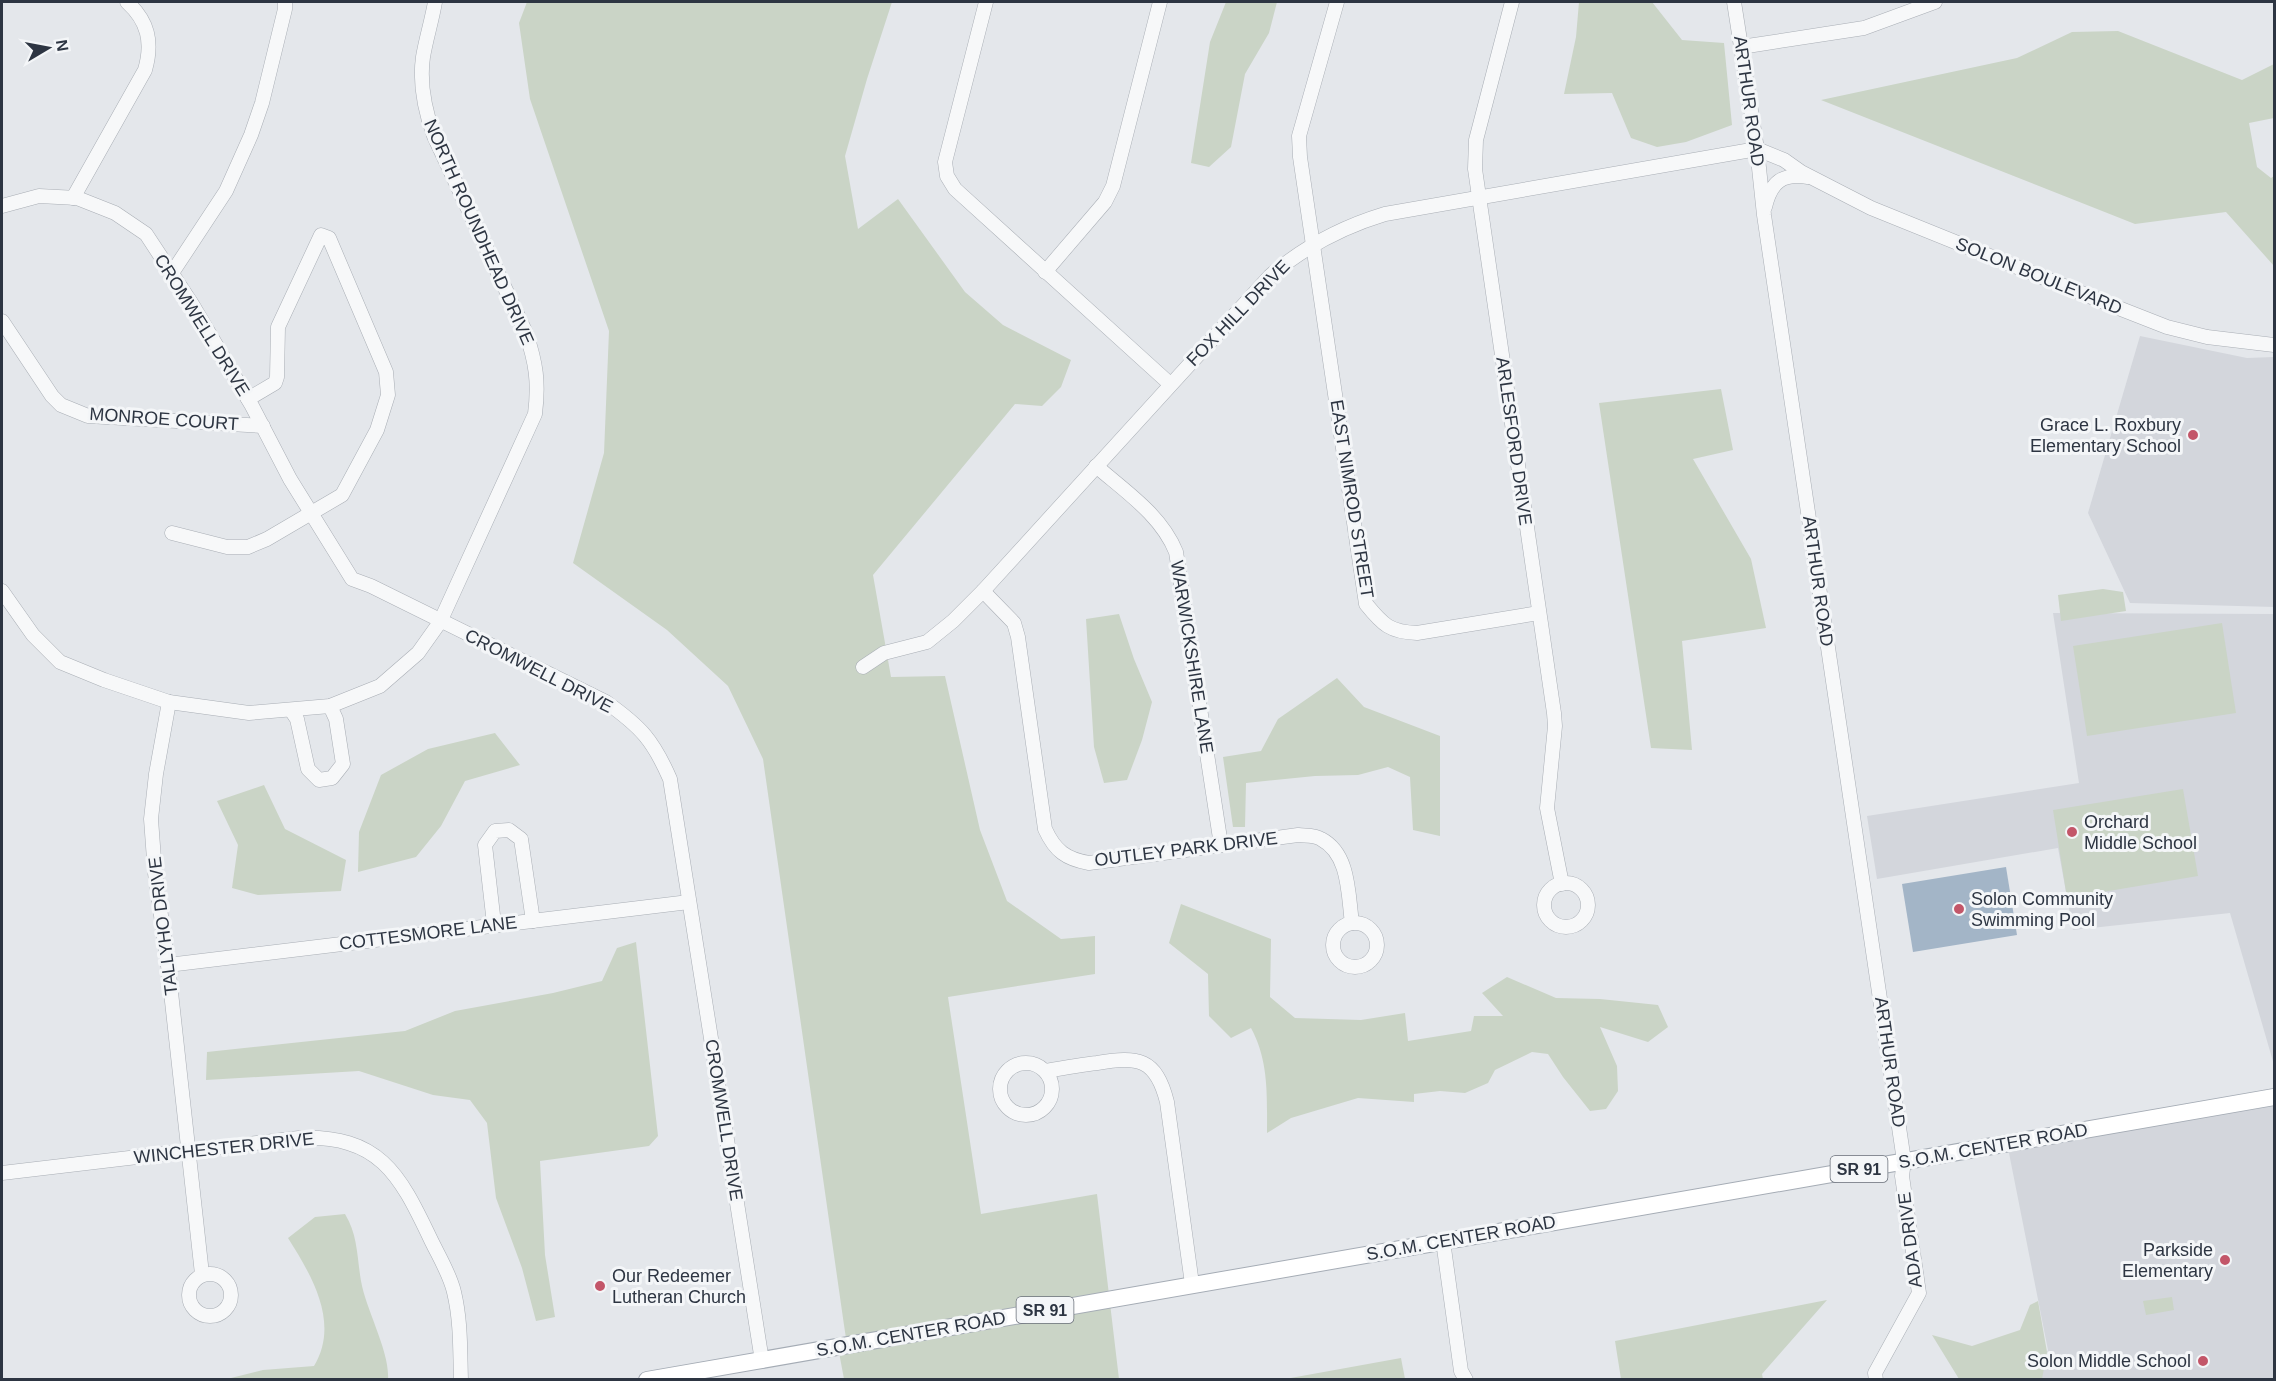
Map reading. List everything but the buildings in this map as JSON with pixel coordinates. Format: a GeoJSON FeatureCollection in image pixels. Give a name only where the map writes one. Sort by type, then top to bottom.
{"type":"FeatureCollection","features":[{"type":"Feature","properties":{"kind":"main road","name":"S.O.M. CENTER ROAD"},"geometry":{"type":"LineString","coordinates":[[647,1380],[2274,1097]]}},
{"type":"Feature","properties":{"kind":"street"},"geometry":{"type":"LineString","coordinates":[[74,198],[146,70],[150,51],[148,35],[135,9],[127,2]]}},
{"type":"Feature","properties":{"kind":"street"},"geometry":{"type":"LineString","coordinates":[[172,273],[226,190],[251,135],[262,103],[285,2]]}},
{"type":"Feature","properties":{"kind":"street","name":"NORTH ROUNDHEAD DRIVE"},"geometry":{"type":"LineString","coordinates":[[2,591],[33,635],[60,662],[169,702],[249,713],[330,706],[380,686],[418,653],[440,622],[535,414],[538,386],[535,360],[526,333],[427,115],[422,89],[423,59],[435,2]]}},
{"type":"Feature","properties":{"kind":"street"},"geometry":{"type":"LineString","coordinates":[[986,2],[945,162],[947,176],[955,189],[1170,384]]}},
{"type":"Feature","properties":{"kind":"street"},"geometry":{"type":"LineString","coordinates":[[1045,272],[1100,207],[1113,186],[1160,2]]}},
{"type":"Feature","properties":{"kind":"street","name":"EAST NIMROD STREET"},"geometry":{"type":"LineString","coordinates":[[1337,2],[1299,136],[1300,157],[1366,604],[1380,622],[1398,632],[1418,633],[1539,613]]}},
{"type":"Feature","properties":{"kind":"street","name":"ARLESFORD DRIVE"},"geometry":{"type":"LineString","coordinates":[[1512,2],[1476,140],[1475,169],[1555,726],[1547,808],[1562,884]]}},
{"type":"Feature","properties":{"kind":"street","name":"ARTHUR ROAD"},"geometry":{"type":"LineString","coordinates":[[1734,2],[1904,1161]]}},
{"type":"Feature","properties":{"kind":"street"},"geometry":{"type":"LineString","coordinates":[[1741,47],[1864,28],[1935,2]]}},
{"type":"Feature","properties":{"kind":"street","name":"FOX HILL DRIVE"},"geometry":{"type":"LineString","coordinates":[[863,667],[884,653],[927,642],[953,621],[1270,276],[1291,258],[1354,224],[1385,214],[1757,149]]}},
{"type":"Feature","properties":{"kind":"street","name":"SOLON BOULEVARD"},"geometry":{"type":"LineString","coordinates":[[1757,149],[1784,160],[1812,178],[1871,208],[2167,327],[2207,337],[2274,345]]}},
{"type":"Feature","properties":{"kind":"street","name":"SOLON BOULEVARD"},"geometry":{"type":"LineString","coordinates":[[1764,215],[1772,186],[1782,178],[1796,175],[1812,178]]}},
{"type":"Feature","properties":{"kind":"street","name":"CROMWELL DRIVE"},"geometry":{"type":"LineString","coordinates":[[2,206],[39,196],[74,198],[115,213],[146,234],[192,304],[248,399],[290,479],[352,579],[371,586],[606,702],[632,720],[649,738],[670,779],[762,1361]]}},
{"type":"Feature","properties":{"kind":"street"},"geometry":{"type":"LineString","coordinates":[[172,533],[227,547],[248,547],[312,514],[342,495],[377,430],[388,395],[387,372],[329,238],[321,235],[278,327],[275,383],[248,399]]}},
{"type":"Feature","properties":{"kind":"street","name":"MONROE COURT"},"geometry":{"type":"LineString","coordinates":[[2,321],[52,396],[61,405],[88,416],[263,426]]}},
{"type":"Feature","properties":{"kind":"street","name":"WARWICKSHIRE LANE"},"geometry":{"type":"LineString","coordinates":[[1096,466],[1158,520],[1170,536],[1176,552],[1221,845]]}},
{"type":"Feature","properties":{"kind":"street","name":"OUTLEY PARK DRIVE"},"geometry":{"type":"LineString","coordinates":[[983,591],[1014,623],[1018,637],[1045,829],[1051,842],[1072,860],[1089,863],[1298,835],[1319,837],[1334,847],[1343,863],[1352,923]]}},
{"type":"Feature","properties":{"kind":"street","name":"TALLYHO DRIVE"},"geometry":{"type":"LineString","coordinates":[[169,702],[156,774],[152,819],[155,873],[168,965],[202,1274]]}},
{"type":"Feature","properties":{"kind":"street"},"geometry":{"type":"LineString","coordinates":[[291,710],[297,719],[308,769],[319,780],[333,778],[343,764],[336,719],[330,706]]}},
{"type":"Feature","properties":{"kind":"street"},"geometry":{"type":"LineString","coordinates":[[494,924],[485,845],[495,831],[509,830],[521,839],[533,921]]}},
{"type":"Feature","properties":{"kind":"street","name":"COTTESMORE LANE"},"geometry":{"type":"LineString","coordinates":[[168,965],[689,902]]}},
{"type":"Feature","properties":{"kind":"street"},"geometry":{"type":"LineString","coordinates":[[1046,1071],[1131,1058],[1149,1066],[1162,1082],[1167,1102],[1192,1284]]}},
{"type":"Feature","properties":{"kind":"street","name":"WINCHESTER DRIVE"},"geometry":{"type":"LineString","coordinates":[[2,1173],[321,1137],[340,1140],[364,1148],[397,1175],[454,1289],[459,1318],[462,1380]]}},
{"type":"Feature","properties":{"kind":"street","name":"ADA DRIVE"},"geometry":{"type":"LineString","coordinates":[[1876,1380],[1875,1373],[1919,1293],[1902,1176],[1904,1161]]}},
{"type":"Feature","properties":{"kind":"street"},"geometry":{"type":"LineString","coordinates":[[1443,1241],[1461,1371],[1466,1380]]}},
{"type":"Feature","properties":{"kind":"shaded area","name":"Grace L. Roxbury Elementary School"},"geometry":{"type":"Polygon","coordinates":[[[2140,336],[2247,358],[2274,357],[2274,607],[2130,603],[2088,513],[2140,336]]]}},
{"type":"Feature","properties":{"kind":"shaded area","name":"Orchard Middle School"},"geometry":{"type":"Polygon","coordinates":[[[2053,613],[2274,614],[2274,1065],[2230,913],[2073,930],[2058,848],[1877,879],[1867,816],[2079,783],[2053,613]]]}},
{"type":"Feature","properties":{"kind":"shaded area"},"geometry":{"type":"Polygon","coordinates":[[[2274,1097],[2274,1379],[2035,1379],[2048,1350],[2007,1143],[2274,1097]]]}},
{"type":"Feature","properties":{"kind":"green space"},"geometry":{"type":"Polygon","coordinates":[[[527,2],[892,2],[845,156],[858,229],[898,199],[965,292],[1003,325],[1071,360],[1061,387],[1042,406],[1015,404],[873,575],[891,677],[945,676],[980,830],[1007,901],[1061,939],[1095,936],[1095,974],[948,997],[981,1214],[1097,1194],[1119,1379],[844,1379],[838,1347],[847,1345],[763,759],[728,686],[667,630],[573,563],[604,453],[609,331],[530,99],[519,23],[527,2]]]}},
{"type":"Feature","properties":{"kind":"green space"},"geometry":{"type":"Polygon","coordinates":[[[1226,2],[1277,2],[1269,33],[1245,74],[1231,147],[1209,167],[1191,163],[1210,42],[1226,2]]]}},
{"type":"Feature","properties":{"kind":"green space"},"geometry":{"type":"Polygon","coordinates":[[[1579,2],[1652,2],[1682,40],[1724,43],[1732,125],[1686,142],[1657,147],[1631,138],[1612,93],[1564,94],[1576,37],[1579,2]]]}},
{"type":"Feature","properties":{"kind":"green space"},"geometry":{"type":"Polygon","coordinates":[[[2118,31],[2242,80],[2274,64],[2274,118],[2249,123],[2257,167],[2271,178],[2274,176],[2274,266],[2226,212],[2135,224],[1821,100],[2017,58],[2072,32],[2118,31]]]}},
{"type":"Feature","properties":{"kind":"green space"},"geometry":{"type":"Polygon","coordinates":[[[1721,389],[1733,450],[1693,459],[1751,559],[1766,628],[1682,641],[1692,750],[1651,748],[1599,403],[1721,389]]]}},
{"type":"Feature","properties":{"kind":"green space"},"geometry":{"type":"Polygon","coordinates":[[[2103,589],[2123,592],[2126,611],[2061,621],[2058,595],[2103,589]]]}},
{"type":"Feature","properties":{"kind":"green space"},"geometry":{"type":"Polygon","coordinates":[[[1119,614],[1152,702],[1142,740],[1127,780],[1104,783],[1094,747],[1086,619],[1119,614]]]}},
{"type":"Feature","properties":{"kind":"green space"},"geometry":{"type":"Polygon","coordinates":[[[2222,623],[2236,713],[2087,736],[2073,646],[2222,623]]]}},
{"type":"Feature","properties":{"kind":"green space"},"geometry":{"type":"Polygon","coordinates":[[[1337,678],[1364,707],[1440,736],[1440,836],[1413,830],[1410,777],[1388,767],[1358,775],[1315,776],[1246,783],[1245,827],[1233,827],[1223,757],[1261,751],[1278,719],[1337,678]]]}},
{"type":"Feature","properties":{"kind":"green space"},"geometry":{"type":"Polygon","coordinates":[[[495,733],[520,765],[465,781],[441,826],[416,857],[358,872],[359,832],[381,775],[428,749],[495,733]]]}},
{"type":"Feature","properties":{"kind":"green space"},"geometry":{"type":"Polygon","coordinates":[[[264,785],[285,829],[346,860],[341,891],[258,895],[232,888],[238,845],[217,801],[264,785]]]}},
{"type":"Feature","properties":{"kind":"green space"},"geometry":{"type":"Polygon","coordinates":[[[2183,789],[2198,876],[2067,898],[2053,810],[2183,789]]]}},
{"type":"Feature","properties":{"kind":"green space"},"geometry":{"type":"Polygon","coordinates":[[[1181,904],[1271,939],[1270,997],[1295,1018],[1361,1020],[1405,1013],[1408,1041],[1471,1031],[1474,1016],[1503,1016],[1482,993],[1507,977],[1556,998],[1600,999],[1658,1005],[1668,1027],[1648,1042],[1600,1027],[1617,1066],[1618,1091],[1606,1109],[1590,1111],[1548,1054],[1532,1052],[1495,1070],[1488,1083],[1465,1093],[1440,1091],[1414,1094],[1414,1102],[1358,1098],[1291,1118],[1267,1133],[1267,1092],[1264,1066],[1251,1028],[1231,1038],[1209,1016],[1208,974],[1169,943],[1181,904]]]}},
{"type":"Feature","properties":{"kind":"green space"},"geometry":{"type":"Polygon","coordinates":[[[636,942],[658,1136],[649,1146],[540,1161],[545,1255],[555,1317],[536,1321],[522,1268],[496,1198],[487,1123],[470,1100],[433,1095],[359,1071],[206,1080],[207,1052],[405,1031],[455,1011],[553,993],[602,981],[617,948],[636,942]]]}},
{"type":"Feature","properties":{"kind":"green space"},"geometry":{"type":"Polygon","coordinates":[[[345,1214],[355,1238],[361,1281],[382,1344],[388,1368],[388,1379],[227,1379],[263,1370],[314,1366],[321,1350],[324,1317],[314,1284],[288,1238],[315,1217],[345,1214]]]}},
{"type":"Feature","properties":{"kind":"green space"},"geometry":{"type":"Polygon","coordinates":[[[2172,1297],[2174,1310],[2146,1315],[2143,1301],[2172,1297]]]}},
{"type":"Feature","properties":{"kind":"green space"},"geometry":{"type":"Polygon","coordinates":[[[1827,1300],[1762,1374],[1763,1379],[1621,1379],[1615,1341],[1827,1300]]]}},
{"type":"Feature","properties":{"kind":"green space"},"geometry":{"type":"Polygon","coordinates":[[[2038,1301],[2047,1352],[2042,1379],[1959,1379],[1932,1335],[1972,1346],[2020,1330],[2030,1305],[2038,1301]]]}},
{"type":"Feature","properties":{"kind":"green space"},"geometry":{"type":"Polygon","coordinates":[[[1401,1358],[1405,1379],[1285,1379],[1401,1358]]]}},
{"type":"Feature","properties":{"kind":"water","name":"Solon Community Swimming Pool"},"geometry":{"type":"Polygon","coordinates":[[[2006,867],[2017,935],[1913,952],[1902,884],[2006,867]]]}},
{"type":"Feature","properties":{"kind":"place","name":"Grace L. Roxbury Elementary School"},"geometry":{"type":"Point","coordinates":[2193,435]}},
{"type":"Feature","properties":{"kind":"place","name":"Orchard Middle School"},"geometry":{"type":"Point","coordinates":[2072,832]}},
{"type":"Feature","properties":{"kind":"place","name":"Solon Community Swimming Pool"},"geometry":{"type":"Point","coordinates":[1959,909]}},
{"type":"Feature","properties":{"kind":"place","name":"Parkside Elementary"},"geometry":{"type":"Point","coordinates":[2225,1260]}},
{"type":"Feature","properties":{"kind":"place","name":"Our Redeemer Lutheran Church"},"geometry":{"type":"Point","coordinates":[600,1286]}},
{"type":"Feature","properties":{"kind":"place","name":"Solon Middle School"},"geometry":{"type":"Point","coordinates":[2203,1361]}}]}
